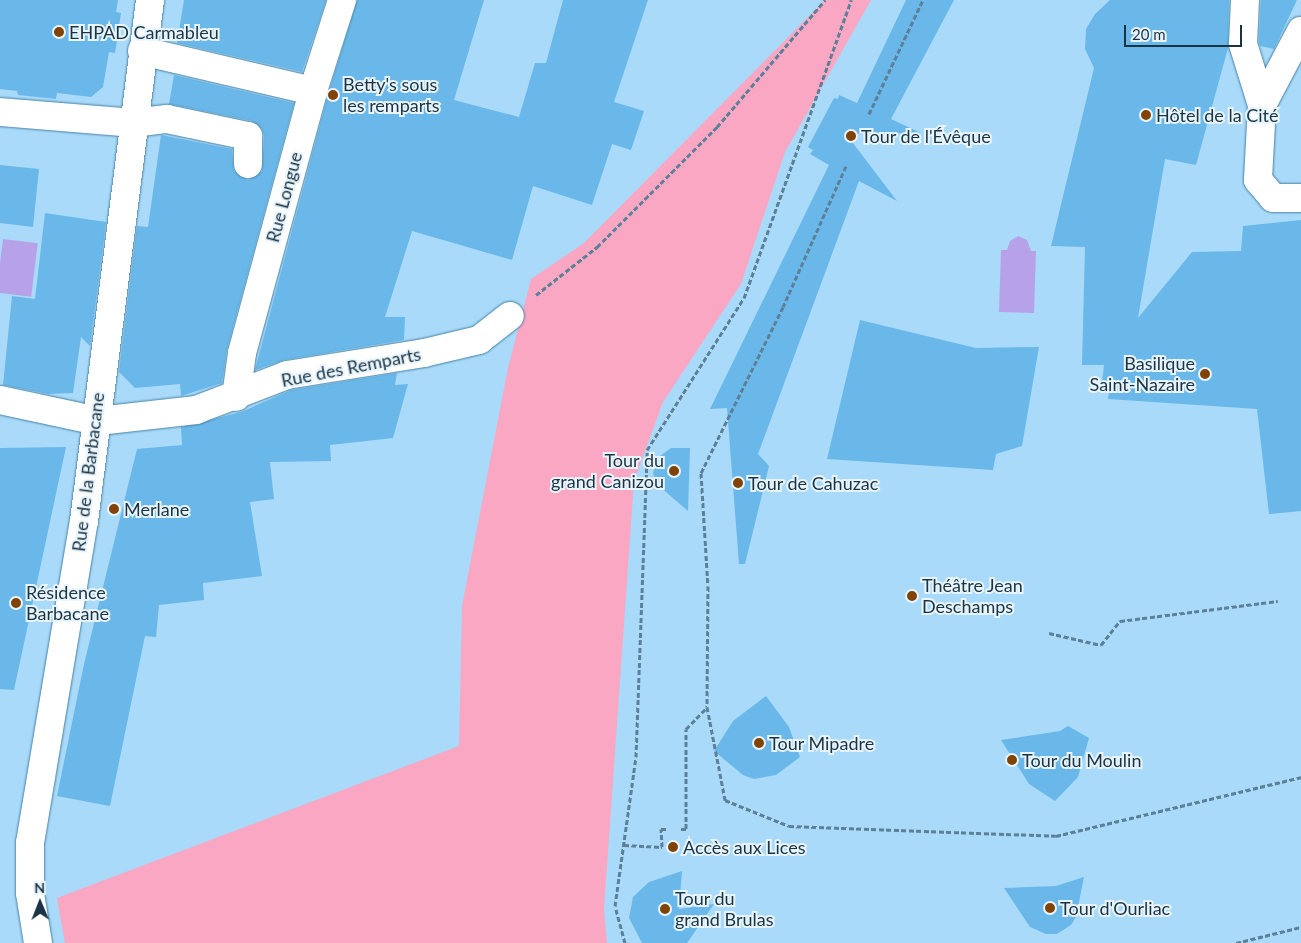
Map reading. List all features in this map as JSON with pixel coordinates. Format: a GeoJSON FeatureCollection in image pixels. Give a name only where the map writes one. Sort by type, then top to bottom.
{"type":"FeatureCollection","features":[{"type":"Feature","properties":{"kind":"street","name":"Rue de la Barbacane"},"geometry":{"type":"LineString","coordinates":[[38,943],[30,893],[30,843],[98,421],[99,392],[150,0]]}},
{"type":"Feature","properties":{"kind":"street","name":"Rue Longue"},"geometry":{"type":"LineString","coordinates":[[236,397],[242,353],[313,91],[342,0]]}},
{"type":"Feature","properties":{"kind":"street"},"geometry":{"type":"LineString","coordinates":[[1246,0],[1243,44],[1262,105],[1258,180],[1272,198],[1301,198]]}},
{"type":"Feature","properties":{"kind":"street"},"geometry":{"type":"LineString","coordinates":[[1262,105],[1301,31]]}},
{"type":"Feature","properties":{"kind":"street"},"geometry":{"type":"LineString","coordinates":[[142,51],[313,91]]}},
{"type":"Feature","properties":{"kind":"street"},"geometry":{"type":"LineString","coordinates":[[0,112],[133,123],[167,119],[248,136],[248,164]]}},
{"type":"Feature","properties":{"kind":"street","name":"Rue des Remparts"},"geometry":{"type":"LineString","coordinates":[[0,400],[98,421],[196,410],[236,397],[287,375],[424,353],[479,340],[510,316]]}},
{"type":"Feature","properties":{"kind":"path"},"geometry":{"type":"LineString","coordinates":[[510,316],[611,233],[717,127],[825,0]]}},
{"type":"Feature","properties":{"kind":"path"},"geometry":{"type":"LineString","coordinates":[[625,943],[615,906],[636,757],[647,450],[744,298],[852,0]]}},
{"type":"Feature","properties":{"kind":"path"},"geometry":{"type":"LineString","coordinates":[[869,114],[922,0]]}},
{"type":"Feature","properties":{"kind":"path"},"geometry":{"type":"LineString","coordinates":[[846,166],[783,307],[701,473],[708,604],[707,707],[724,800],[789,826],[1056,836],[1301,776]]}},
{"type":"Feature","properties":{"kind":"path"},"geometry":{"type":"LineString","coordinates":[[1049,633],[1100,645],[1120,621],[1278,601]]}},
{"type":"Feature","properties":{"kind":"path"},"geometry":{"type":"LineString","coordinates":[[681,829],[686,829],[686,729],[707,707]]}},
{"type":"Feature","properties":{"kind":"path"},"geometry":{"type":"LineString","coordinates":[[624,845],[662,847],[662,829],[666,829]]}},
{"type":"Feature","properties":{"kind":"path"},"geometry":{"type":"LineString","coordinates":[[1236,943],[1301,927]]}},
{"type":"Feature","properties":{"kind":"shaded area"},"geometry":{"type":"Polygon","coordinates":[[[825,0],[871,0],[785,152],[741,284],[663,402],[634,481],[604,909],[607,943],[65,943],[57,898],[459,746],[462,606],[508,368],[531,279],[584,243],[825,0]]]}},
{"type":"Feature","properties":{"kind":"shaded area"},"geometry":{"type":"Polygon","coordinates":[[[1018,236],[1027,240],[1031,251],[1036,251],[1034,313],[999,312],[1001,250],[1007,250],[1010,241],[1018,236]]]}},
{"type":"Feature","properties":{"kind":"shaded area"},"geometry":{"type":"Polygon","coordinates":[[[3,239],[38,243],[31,297],[0,293],[0,263],[3,239]]]}},
{"type":"Feature","properties":{"kind":"building","name":"EHPAD Carmableu"},"geometry":{"type":"Polygon","coordinates":[[[0,0],[118,0],[116,12],[121,13],[115,53],[109,52],[103,87],[91,97],[57,93],[56,99],[18,95],[17,91],[0,89],[0,0]]]}},
{"type":"Feature","properties":{"kind":"building"},"geometry":{"type":"Polygon","coordinates":[[[184,0],[326,0],[302,72],[177,43],[184,0]]]}},
{"type":"Feature","properties":{"kind":"building"},"geometry":{"type":"Polygon","coordinates":[[[357,0],[484,0],[454,100],[519,117],[535,63],[546,63],[563,0],[648,0],[614,102],[644,111],[631,150],[612,144],[592,205],[533,186],[512,260],[412,231],[385,317],[405,317],[404,340],[284,360],[255,370],[328,95],[357,0]]]}},
{"type":"Feature","properties":{"kind":"building"},"geometry":{"type":"Polygon","coordinates":[[[906,0],[954,0],[891,119],[921,133],[846,134],[897,201],[859,181],[758,454],[769,466],[745,564],[739,564],[727,408],[710,409],[829,165],[810,154],[813,150],[808,147],[834,98],[838,99],[839,95],[857,103],[906,0]]]}},
{"type":"Feature","properties":{"kind":"building"},"geometry":{"type":"Polygon","coordinates":[[[1110,0],[1229,0],[1228,48],[1196,165],[1165,159],[1138,318],[1192,252],[1241,251],[1243,226],[1301,220],[1301,511],[1269,514],[1257,409],[1108,399],[1109,392],[1101,391],[1104,365],[1082,365],[1085,247],[1051,246],[1094,68],[1085,49],[1086,29],[1095,14],[1110,0]]]}},
{"type":"Feature","properties":{"kind":"building"},"geometry":{"type":"Polygon","coordinates":[[[1261,0],[1297,0],[1274,49],[1260,46],[1261,0]]]}},
{"type":"Feature","properties":{"kind":"building"},"geometry":{"type":"Polygon","coordinates":[[[174,75],[294,103],[227,349],[222,383],[181,396],[180,384],[135,388],[119,372],[137,226],[148,227],[161,135],[232,149],[234,171],[248,180],[262,171],[264,136],[262,129],[252,121],[169,104],[174,75]]]}},
{"type":"Feature","properties":{"kind":"building"},"geometry":{"type":"Polygon","coordinates":[[[0,165],[39,169],[33,227],[0,223],[0,165]]]}},
{"type":"Feature","properties":{"kind":"building"},"geometry":{"type":"Polygon","coordinates":[[[45,213],[106,222],[90,346],[81,337],[73,393],[48,394],[3,385],[12,296],[35,299],[45,213]]]}},
{"type":"Feature","properties":{"kind":"building"},"geometry":{"type":"Polygon","coordinates":[[[860,320],[976,348],[1039,347],[1022,446],[996,454],[993,470],[827,459],[860,320]]]}},
{"type":"Feature","properties":{"kind":"building"},"geometry":{"type":"Polygon","coordinates":[[[397,373],[395,385],[408,384],[393,438],[330,445],[331,461],[270,462],[274,499],[250,502],[262,576],[203,583],[204,600],[159,605],[156,637],[145,636],[110,806],[57,796],[84,664],[137,449],[182,445],[181,427],[241,412],[291,390],[397,373]]]}},
{"type":"Feature","properties":{"kind":"building","name":"Résidence Barbacane"},"geometry":{"type":"Polygon","coordinates":[[[66,447],[14,690],[0,689],[0,448],[66,447]]]}},
{"type":"Feature","properties":{"kind":"building","name":"Tour du grand Canizou"},"geometry":{"type":"Polygon","coordinates":[[[671,448],[690,448],[688,511],[660,487],[653,474],[656,459],[671,448]]]}},
{"type":"Feature","properties":{"kind":"building","name":"Tour Mipadre"},"geometry":{"type":"Polygon","coordinates":[[[766,696],[789,727],[800,757],[776,775],[754,779],[743,775],[714,751],[733,721],[766,696]]]}},
{"type":"Feature","properties":{"kind":"building","name":"Tour du Moulin"},"geometry":{"type":"Polygon","coordinates":[[[1068,726],[1089,738],[1078,777],[1055,801],[1029,784],[1001,740],[1060,731],[1068,726]]]}},
{"type":"Feature","properties":{"kind":"building","name":"Tour du grand Brulas"},"geometry":{"type":"Polygon","coordinates":[[[682,871],[679,909],[714,904],[687,943],[642,943],[629,918],[633,897],[649,882],[682,871]]]}},
{"type":"Feature","properties":{"kind":"building","name":"Tour d'Ourliac"},"geometry":{"type":"Polygon","coordinates":[[[1084,877],[1076,917],[1071,925],[1057,934],[1046,934],[1030,927],[1004,888],[1056,886],[1084,877]]]}},
{"type":"Feature","properties":{"kind":"place","name":"EHPAD Carmableu"},"geometry":{"type":"Point","coordinates":[59,32]}},
{"type":"Feature","properties":{"kind":"place","name":"Betty's sous les remparts"},"geometry":{"type":"Point","coordinates":[333,95]}},
{"type":"Feature","properties":{"kind":"place","name":"Hôtel de la Cité"},"geometry":{"type":"Point","coordinates":[1146,115]}},
{"type":"Feature","properties":{"kind":"place","name":"Tour de l'Évêque"},"geometry":{"type":"Point","coordinates":[851,136]}},
{"type":"Feature","properties":{"kind":"place","name":"Basilique Saint-Nazaire"},"geometry":{"type":"Point","coordinates":[1205,374]}},
{"type":"Feature","properties":{"kind":"place","name":"Tour du grand Canizou"},"geometry":{"type":"Point","coordinates":[674,471]}},
{"type":"Feature","properties":{"kind":"place","name":"Tour de Cahuzac"},"geometry":{"type":"Point","coordinates":[738,483]}},
{"type":"Feature","properties":{"kind":"place","name":"Merlane"},"geometry":{"type":"Point","coordinates":[114,509]}},
{"type":"Feature","properties":{"kind":"place","name":"Théâtre Jean Deschamps"},"geometry":{"type":"Point","coordinates":[912,596]}},
{"type":"Feature","properties":{"kind":"place","name":"Résidence Barbacane"},"geometry":{"type":"Point","coordinates":[16,603]}},
{"type":"Feature","properties":{"kind":"place","name":"Tour Mipadre"},"geometry":{"type":"Point","coordinates":[759,743]}},
{"type":"Feature","properties":{"kind":"place","name":"Tour du Moulin"},"geometry":{"type":"Point","coordinates":[1012,760]}},
{"type":"Feature","properties":{"kind":"place","name":"Accès aux Lices"},"geometry":{"type":"Point","coordinates":[673,847]}},
{"type":"Feature","properties":{"kind":"place","name":"Tour d'Ourliac"},"geometry":{"type":"Point","coordinates":[1050,908]}},
{"type":"Feature","properties":{"kind":"place","name":"Tour du grand Brulas"},"geometry":{"type":"Point","coordinates":[665,909]}}]}
